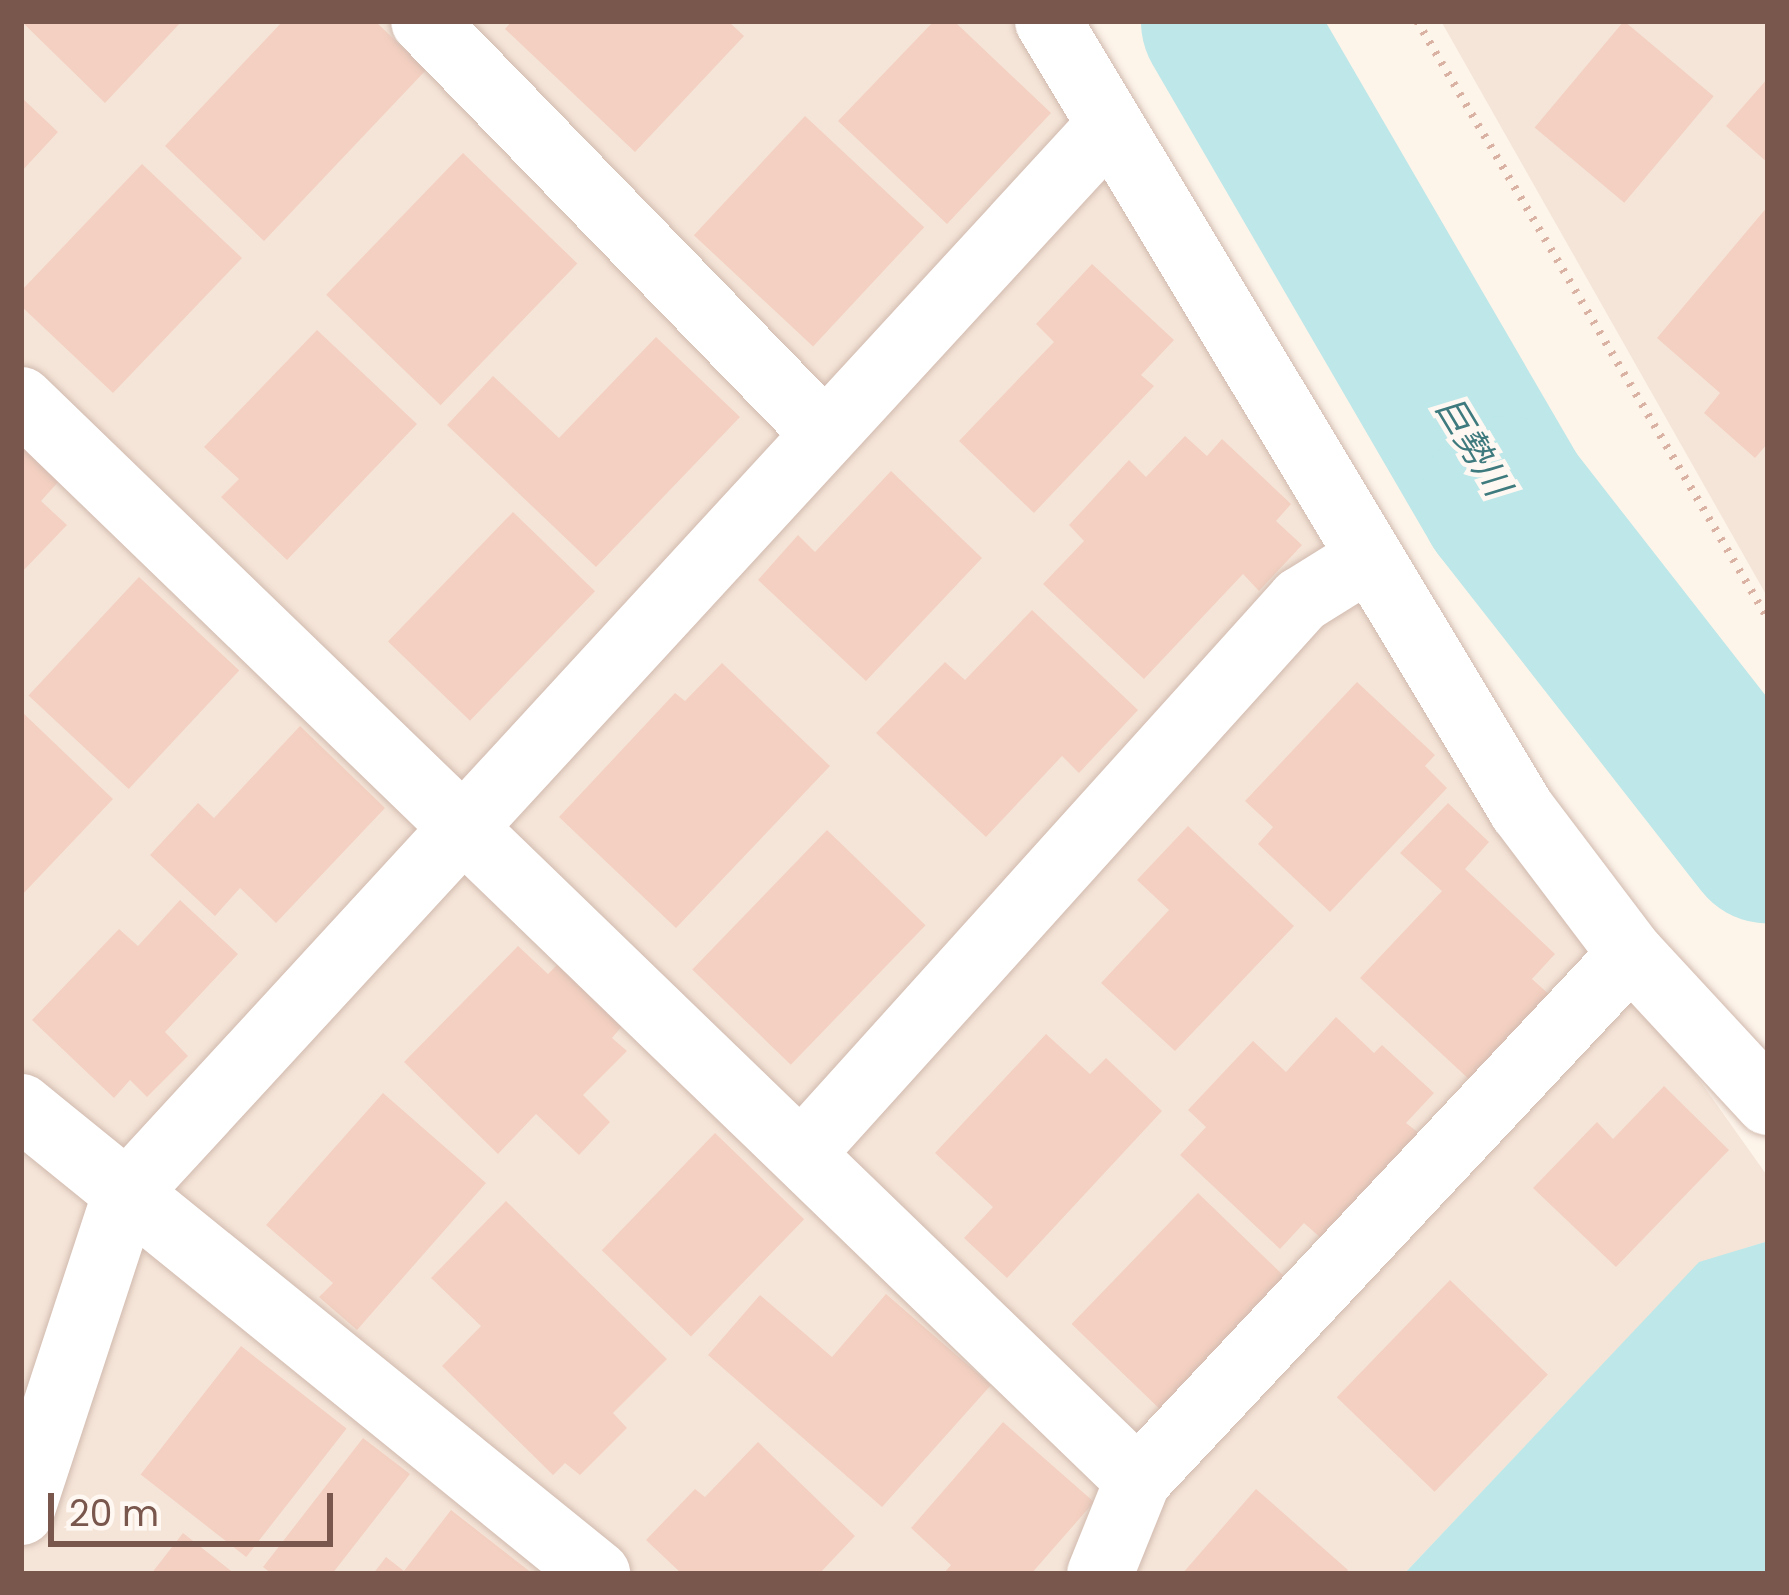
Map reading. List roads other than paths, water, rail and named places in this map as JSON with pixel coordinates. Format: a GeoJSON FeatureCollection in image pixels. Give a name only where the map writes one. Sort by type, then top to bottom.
{"type":"FeatureCollection","features":[{"type":"Feature","properties":{"kind":"street"},"geometry":{"type":"LineString","coordinates":[[424,21],[824,432]]}},
{"type":"Feature","properties":{"kind":"street"},"geometry":{"type":"LineString","coordinates":[[1048,21],[1522,810],[1631,954],[1768,1102]]}},
{"type":"Feature","properties":{"kind":"street"},"geometry":{"type":"LineString","coordinates":[[21,1512],[125,1195],[1108,127]]}},
{"type":"Feature","properties":{"kind":"street"},"geometry":{"type":"LineString","coordinates":[[21,400],[465,824],[1138,1480]]}},
{"type":"Feature","properties":{"kind":"street"},"geometry":{"type":"LineString","coordinates":[[802,1153],[1301,600],[1370,557]]}},
{"type":"Feature","properties":{"kind":"street"},"geometry":{"type":"LineString","coordinates":[[1100,1574],[1138,1480],[1631,954]]}},
{"type":"Feature","properties":{"kind":"street"},"geometry":{"type":"LineString","coordinates":[[21,1108],[596,1574]]}},
{"type":"Feature","properties":{"kind":"water"},"geometry":{"type":"Polygon","coordinates":[[[1765,1242],[1768,1574],[1404,1574],[1699,1262],[1765,1242]]]}},
{"type":"Feature","properties":{"kind":"waterway","name":"巨勢川"},"geometry":{"type":"LineString","coordinates":[[1226,21],[1505,501],[1768,838]]}}]}
